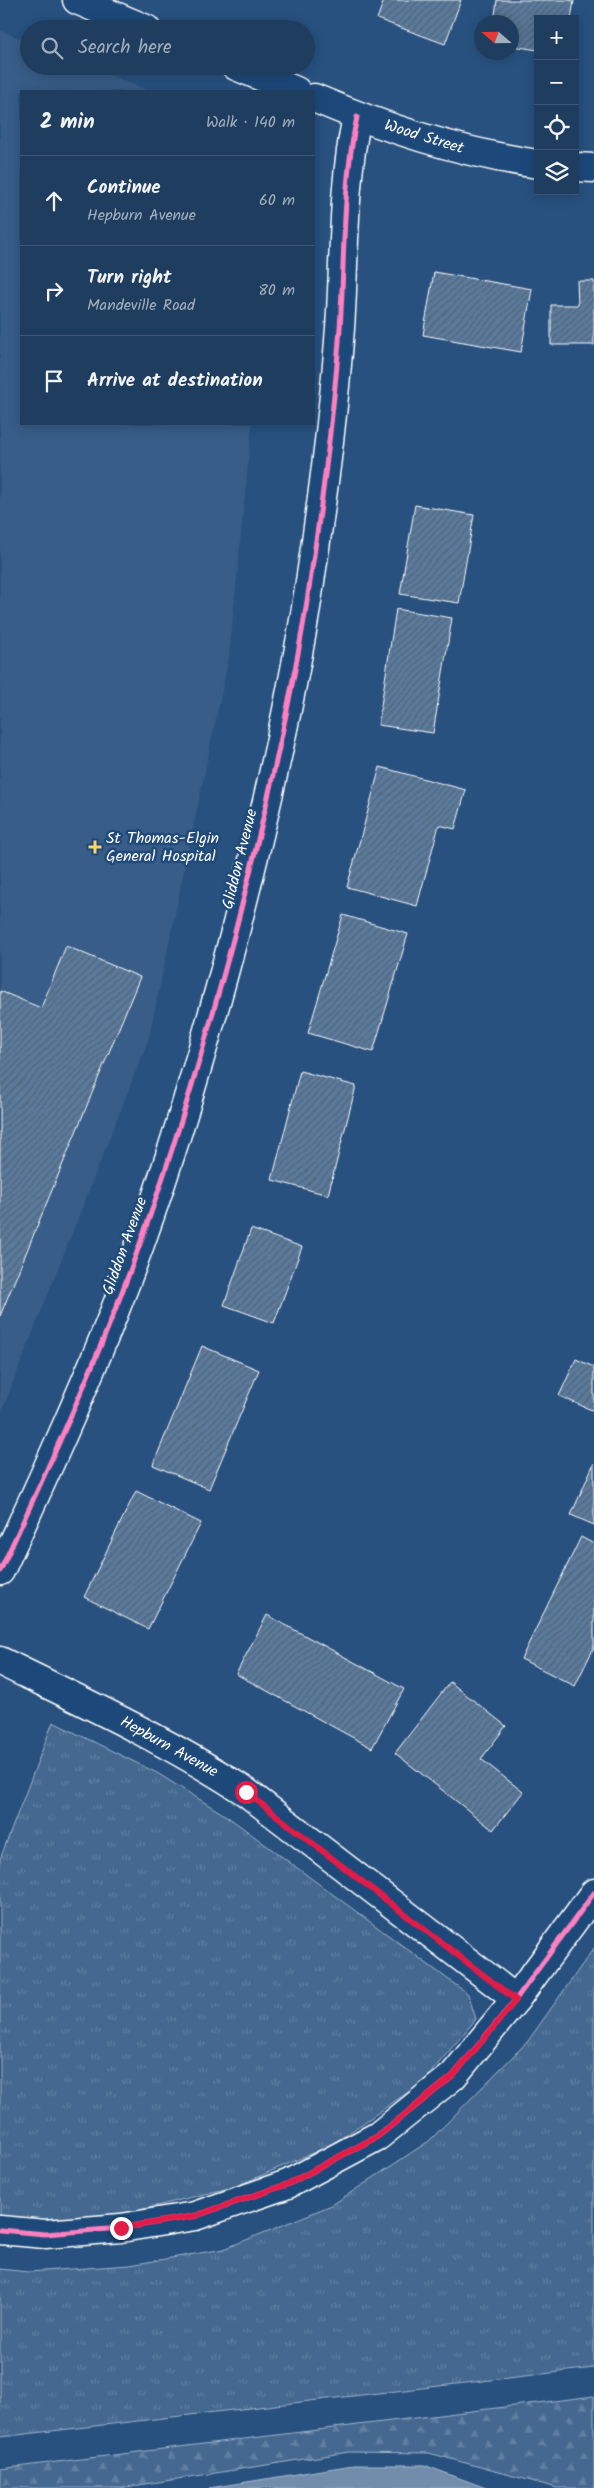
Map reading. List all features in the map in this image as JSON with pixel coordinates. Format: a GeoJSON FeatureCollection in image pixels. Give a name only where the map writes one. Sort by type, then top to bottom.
{"type":"FeatureCollection","features":[{"type":"Feature","properties":{"kind":"street"},"geometry":{"type":"LineString","coordinates":[[78,0],[125,20]]}},
{"type":"Feature","properties":{"kind":"street"},"geometry":{"type":"LineString","coordinates":[[258,75],[294,90]]}},
{"type":"Feature","properties":{"kind":"street","name":"Wood Street"},"geometry":{"type":"LineString","coordinates":[[315,98],[358,117],[474,152],[534,163]]}},
{"type":"Feature","properties":{"kind":"street","name":"Gliddon Avenue"},"geometry":{"type":"LineString","coordinates":[[0,1571],[73,1413],[127,1278],[150,1214],[176,1140],[205,1044],[256,850],[293,683],[325,470],[340,328],[346,186],[350,148],[358,117]]}},
{"type":"Feature","properties":{"kind":"street"},"geometry":{"type":"LineString","coordinates":[[579,167],[594,168]]}},
{"type":"Feature","properties":{"kind":"street","name":"Hepburn Avenue"},"geometry":{"type":"LineString","coordinates":[[0,1661],[150,1735],[198,1761],[246,1792],[516,2000]]}},
{"type":"Feature","properties":{"kind":"street"},"geometry":{"type":"LineString","coordinates":[[0,2230],[45,2234],[121,2228],[195,2216],[288,2184],[378,2136],[453,2076],[516,2000],[594,1894]]}},
{"type":"Feature","properties":{"kind":"shaded area","name":"St Thomas-Elgin General Hospital"},"geometry":{"type":"Polygon","coordinates":[[[0,30],[20,38],[20,75],[110,75],[147,90],[20,90],[20,425],[252,425],[229,657],[149,1038],[0,1416],[0,30]]]}},
{"type":"Feature","properties":{"kind":"shaded area"},"geometry":{"type":"Polygon","coordinates":[[[353,2465],[424,2465],[486,2488],[209,2488],[353,2465]]]}},
{"type":"Feature","properties":{"kind":"green space"},"geometry":{"type":"Polygon","coordinates":[[[53,1722],[157,1773],[228,1817],[468,1994],[476,2019],[423,2082],[331,2145],[237,2186],[128,2213],[47,2220],[0,2217],[0,1859],[53,1722]]]}},
{"type":"Feature","properties":{"kind":"green space"},"geometry":{"type":"Polygon","coordinates":[[[594,1948],[594,2368],[0,2437],[0,2269],[28,2272],[130,2265],[224,2249],[332,2205],[429,2141],[528,2041],[594,1948]]]}},
{"type":"Feature","properties":{"kind":"green space"},"geometry":{"type":"Polygon","coordinates":[[[594,2396],[594,2488],[557,2488],[429,2453],[349,2452],[120,2488],[0,2488],[0,2469],[594,2396]]]}},
{"type":"Feature","properties":{"kind":"building"},"geometry":{"type":"Polygon","coordinates":[[[384,0],[461,0],[445,44],[377,19],[384,0]]]}},
{"type":"Feature","properties":{"kind":"building"},"geometry":{"type":"Polygon","coordinates":[[[497,0],[574,1],[572,15],[534,15],[534,49],[519,47],[519,15],[495,15],[497,0]]]}},
{"type":"Feature","properties":{"kind":"building"},"geometry":{"type":"Polygon","coordinates":[[[434,272],[532,289],[521,352],[423,335],[434,272]]]}},
{"type":"Feature","properties":{"kind":"building"},"geometry":{"type":"Polygon","coordinates":[[[577,281],[594,281],[594,345],[551,345],[551,305],[578,305],[577,281]]]}},
{"type":"Feature","properties":{"kind":"building"},"geometry":{"type":"Polygon","coordinates":[[[415,505],[474,515],[459,603],[400,594],[415,505]]]}},
{"type":"Feature","properties":{"kind":"building"},"geometry":{"type":"Polygon","coordinates":[[[396,609],[452,618],[433,733],[378,725],[396,609]]]}},
{"type":"Feature","properties":{"kind":"building"},"geometry":{"type":"Polygon","coordinates":[[[380,767],[466,790],[455,829],[439,825],[417,906],[347,887],[380,767]]]}},
{"type":"Feature","properties":{"kind":"building"},"geometry":{"type":"Polygon","coordinates":[[[343,915],[408,934],[373,1052],[308,1033],[343,915]]]}},
{"type":"Feature","properties":{"kind":"building"},"geometry":{"type":"Polygon","coordinates":[[[66,946],[140,977],[0,1316],[0,991],[41,1008],[66,946]]]}},
{"type":"Feature","properties":{"kind":"building"},"geometry":{"type":"Polygon","coordinates":[[[300,1071],[356,1086],[328,1195],[272,1180],[300,1071]]]}},
{"type":"Feature","properties":{"kind":"building"},"geometry":{"type":"Polygon","coordinates":[[[251,1229],[302,1247],[274,1323],[224,1305],[251,1229]]]}},
{"type":"Feature","properties":{"kind":"building"},"geometry":{"type":"Polygon","coordinates":[[[202,1346],[259,1370],[209,1489],[153,1465],[202,1346]]]}},
{"type":"Feature","properties":{"kind":"building"},"geometry":{"type":"Polygon","coordinates":[[[576,1359],[594,1367],[594,1411],[559,1396],[576,1359]]]}},
{"type":"Feature","properties":{"kind":"building"},"geometry":{"type":"Polygon","coordinates":[[[594,1463],[594,1525],[571,1515],[594,1463]]]}},
{"type":"Feature","properties":{"kind":"building"},"geometry":{"type":"Polygon","coordinates":[[[136,1491],[201,1523],[148,1629],[84,1597],[136,1491]]]}},
{"type":"Feature","properties":{"kind":"building"},"geometry":{"type":"Polygon","coordinates":[[[581,1537],[594,1544],[594,1647],[575,1686],[521,1659],[581,1537]]]}},
{"type":"Feature","properties":{"kind":"building"},"geometry":{"type":"Polygon","coordinates":[[[267,1615],[404,1689],[372,1748],[236,1674],[267,1615]]]}},
{"type":"Feature","properties":{"kind":"building"},"geometry":{"type":"Polygon","coordinates":[[[450,1682],[506,1726],[481,1759],[523,1792],[493,1830],[395,1753],[450,1682]]]}},
{"type":"Feature","properties":{"kind":"cycle path"},"geometry":{"type":"LineString","coordinates":[[0,1571],[82,1390],[158,1194],[199,1063],[255,853],[298,654],[321,507],[337,364],[342,301],[346,195],[357,117]]}},
{"type":"Feature","properties":{"kind":"cycle path"},"geometry":{"type":"LineString","coordinates":[[0,2230],[45,2234],[121,2228],[195,2216],[288,2184],[378,2136],[453,2076],[516,1999],[594,1893]]}},
{"type":"Feature","properties":{"kind":"place","name":"St Thomas-Elgin General Hospital"},"geometry":{"type":"Point","coordinates":[95,847]}},
{"type":"Feature","properties":{"kind":"route"},"geometry":{"type":"LineString","coordinates":[[121,2228],[195,2216],[288,2184],[378,2136],[453,2076],[516,2000],[246,1792]]}}]}
